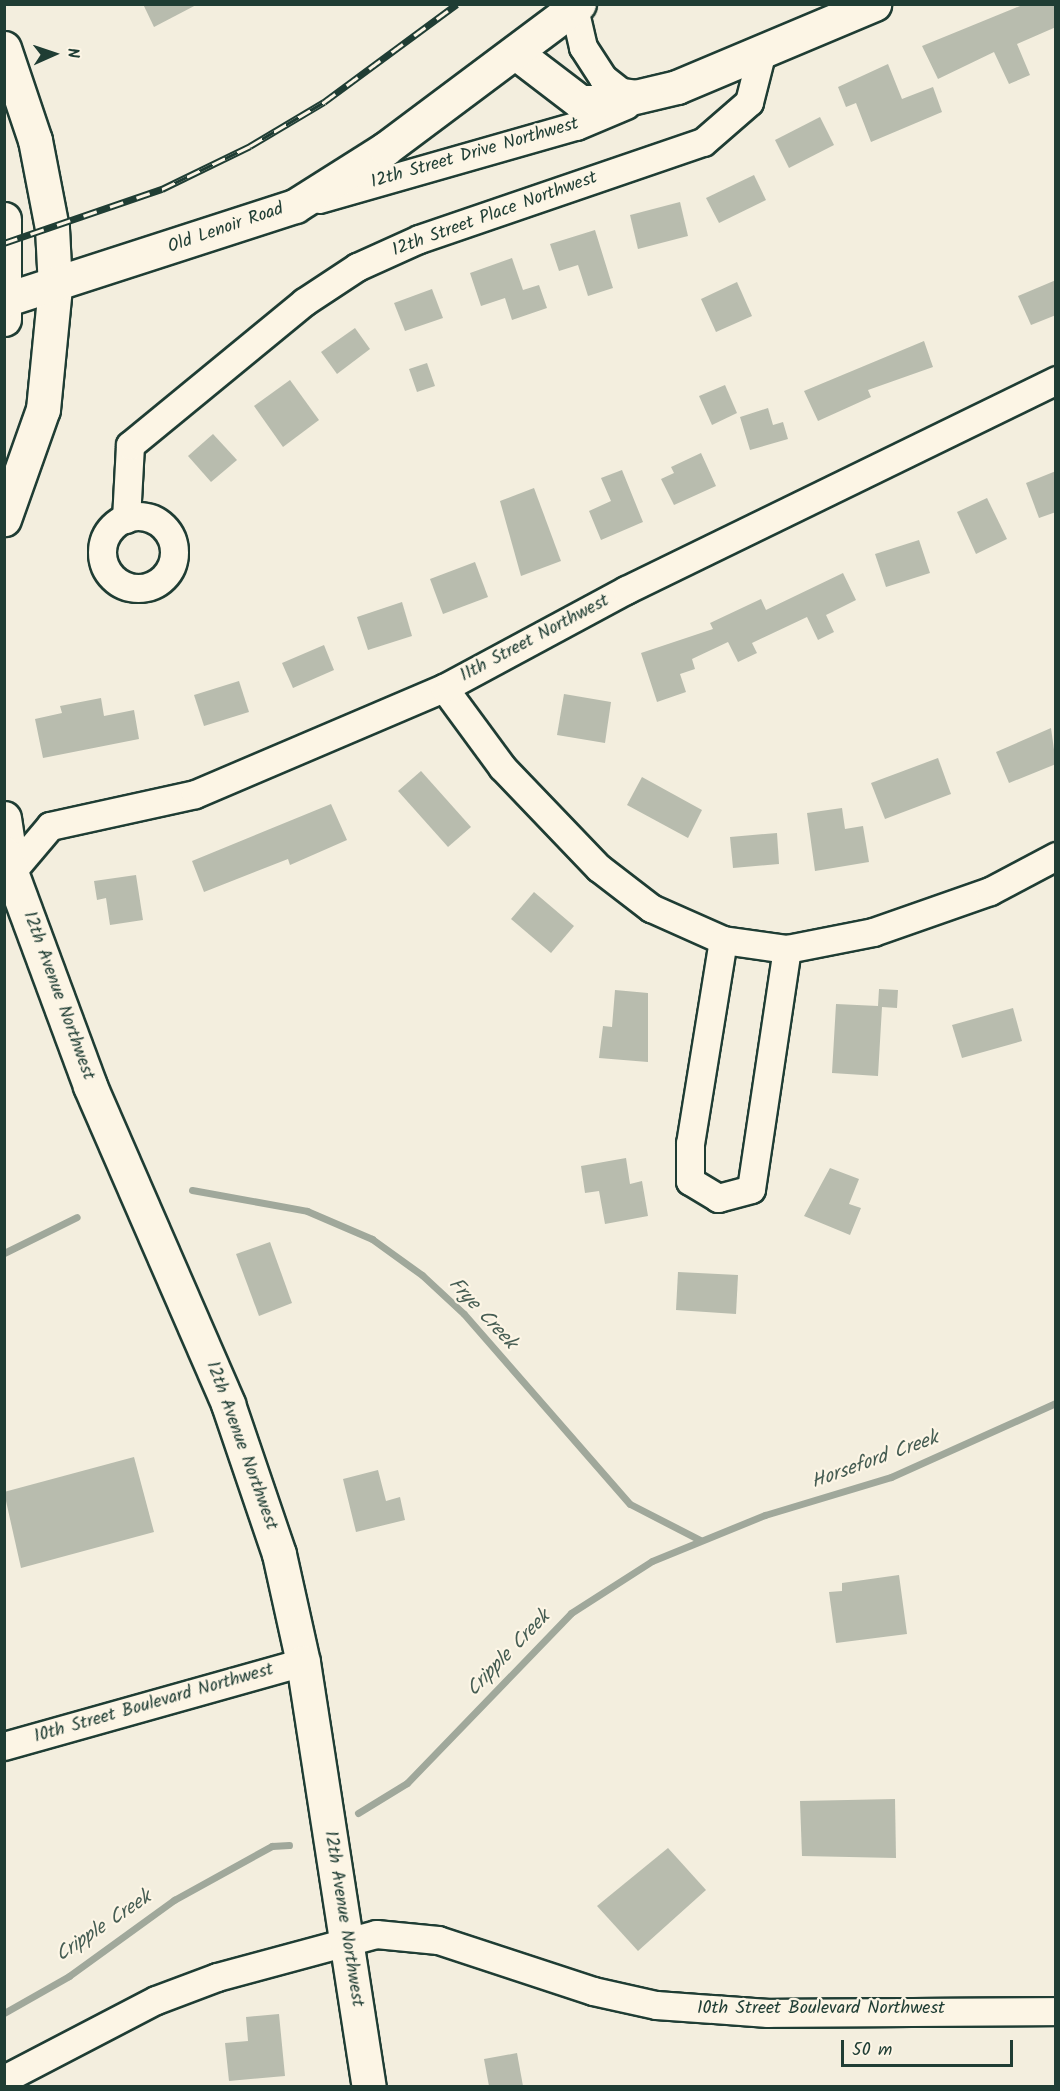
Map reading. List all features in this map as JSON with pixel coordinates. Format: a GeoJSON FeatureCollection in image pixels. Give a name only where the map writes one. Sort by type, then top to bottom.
{"type":"FeatureCollection","features":[{"type":"Feature","properties":{"kind":"main road","name":"12th Street Drive Northwest"},"geometry":{"type":"LineString","coordinates":[[665,91],[761,55],[874,4]]}},
{"type":"Feature","properties":{"kind":"main road","name":"Old Lenoir Road"},"geometry":{"type":"LineString","coordinates":[[55,287],[296,206],[385,149],[576,6]]}},
{"type":"Feature","properties":{"kind":"main road"},"geometry":{"type":"LineString","coordinates":[[4,48],[35,140],[52,228],[55,287],[43,409],[4,519]]}},
{"type":"Feature","properties":{"kind":"main road"},"geometry":{"type":"LineString","coordinates":[[516,53],[580,102],[665,91]]}},
{"type":"Feature","properties":{"kind":"main road"},"geometry":{"type":"LineString","coordinates":[[4,219],[5,306],[55,287]]}},
{"type":"Feature","properties":{"kind":"main road","name":"12th Avenue Northwest"},"geometry":{"type":"LineString","coordinates":[[4,818],[7,863],[90,1086],[257,1479],[303,1662],[369,2086]]}},
{"type":"Feature","properties":{"kind":"street"},"geometry":{"type":"LineString","coordinates":[[576,6],[584,47],[603,78],[621,92],[665,91]]}},
{"type":"Feature","properties":{"kind":"street","name":"12th Street Place Northwest"},"geometry":{"type":"LineString","coordinates":[[126,519],[130,445],[304,302],[357,267],[419,239],[703,141],[749,102],[761,55]]}},
{"type":"Feature","properties":{"kind":"street","name":"12th Street Drive Northwest"},"geometry":{"type":"LineString","coordinates":[[296,206],[576,126],[665,91]]}},
{"type":"Feature","properties":{"kind":"street","name":"11th Street Northwest"},"geometry":{"type":"LineString","coordinates":[[7,863],[50,826],[195,794],[444,688],[626,590],[1056,380]]}},
{"type":"Feature","properties":{"kind":"street"},"geometry":{"type":"LineString","coordinates":[[444,688],[502,767],[599,868],[651,908],[723,940],[787,949],[913,922],[1056,856]]}},
{"type":"Feature","properties":{"kind":"street"},"geometry":{"type":"LineString","coordinates":[[723,940],[690,1143],[690,1181],[717,1198],[751,1189],[787,949]]}},
{"type":"Feature","properties":{"kind":"street","name":"10th Street Boulevard Northwest"},"geometry":{"type":"LineString","coordinates":[[4,1746],[303,1662]]}},
{"type":"Feature","properties":{"kind":"street","name":"10th Street Boulevard Northwest"},"geometry":{"type":"LineString","coordinates":[[4,2079],[156,2000],[345,1939],[403,1934],[438,1940],[593,1991],[656,2005],[768,2013],[1056,2011]]}},
{"type":"Feature","properties":{"kind":"building"},"geometry":{"type":"Polygon","coordinates":[[[143,4],[198,4],[154,27],[143,4]]]}},
{"type":"Feature","properties":{"kind":"building"},"geometry":{"type":"Polygon","coordinates":[[[1025,4],[1053,4],[1056,11],[1056,27],[1017,44],[1030,75],[1009,84],[994,52],[938,79],[922,46],[1025,4]]]}},
{"type":"Feature","properties":{"kind":"building"},"geometry":{"type":"Polygon","coordinates":[[[888,64],[902,99],[933,87],[942,112],[871,142],[856,103],[846,107],[838,87],[888,64]]]}},
{"type":"Feature","properties":{"kind":"building"},"geometry":{"type":"Polygon","coordinates":[[[820,117],[834,145],[789,168],[775,140],[820,117]]]}},
{"type":"Feature","properties":{"kind":"building"},"geometry":{"type":"Polygon","coordinates":[[[754,175],[766,200],[719,223],[706,198],[754,175]]]}},
{"type":"Feature","properties":{"kind":"building"},"geometry":{"type":"Polygon","coordinates":[[[680,202],[688,236],[638,249],[630,215],[680,202]]]}},
{"type":"Feature","properties":{"kind":"building"},"geometry":{"type":"Polygon","coordinates":[[[595,230],[613,288],[588,296],[578,265],[559,271],[550,244],[595,230]]]}},
{"type":"Feature","properties":{"kind":"building"},"geometry":{"type":"Polygon","coordinates":[[[512,258],[523,290],[539,285],[547,308],[512,320],[505,298],[481,306],[470,273],[512,258]]]}},
{"type":"Feature","properties":{"kind":"building"},"geometry":{"type":"Polygon","coordinates":[[[1056,280],[1056,315],[1031,325],[1018,296],[1056,280]]]}},
{"type":"Feature","properties":{"kind":"building"},"geometry":{"type":"Polygon","coordinates":[[[737,282],[752,316],[716,332],[701,299],[737,282]]]}},
{"type":"Feature","properties":{"kind":"building"},"geometry":{"type":"Polygon","coordinates":[[[432,289],[443,318],[405,331],[394,303],[432,289]]]}},
{"type":"Feature","properties":{"kind":"building"},"geometry":{"type":"Polygon","coordinates":[[[355,328],[370,349],[337,374],[321,352],[355,328]]]}},
{"type":"Feature","properties":{"kind":"building"},"geometry":{"type":"Polygon","coordinates":[[[924,341],[933,367],[868,390],[871,397],[818,421],[804,391],[924,341]]]}},
{"type":"Feature","properties":{"kind":"building"},"geometry":{"type":"Polygon","coordinates":[[[427,363],[435,386],[417,392],[409,369],[427,363]]]}},
{"type":"Feature","properties":{"kind":"building"},"geometry":{"type":"Polygon","coordinates":[[[290,380],[319,420],[283,447],[254,406],[290,380]]]}},
{"type":"Feature","properties":{"kind":"building"},"geometry":{"type":"Polygon","coordinates":[[[725,385],[737,413],[712,425],[699,396],[725,385]]]}},
{"type":"Feature","properties":{"kind":"building"},"geometry":{"type":"Polygon","coordinates":[[[768,408],[773,425],[783,422],[788,439],[750,450],[740,417],[768,408]]]}},
{"type":"Feature","properties":{"kind":"building"},"geometry":{"type":"Polygon","coordinates":[[[213,434],[237,460],[211,482],[188,456],[213,434]]]}},
{"type":"Feature","properties":{"kind":"building"},"geometry":{"type":"Polygon","coordinates":[[[701,453],[716,486],[674,505],[661,479],[674,473],[671,467],[701,453]]]}},
{"type":"Feature","properties":{"kind":"building"},"geometry":{"type":"Polygon","coordinates":[[[622,470],[643,522],[601,540],[589,511],[611,501],[601,478],[622,470]]]}},
{"type":"Feature","properties":{"kind":"building"},"geometry":{"type":"Polygon","coordinates":[[[1056,471],[1056,512],[1039,518],[1026,483],[1056,471]]]}},
{"type":"Feature","properties":{"kind":"building"},"geometry":{"type":"Polygon","coordinates":[[[534,488],[561,561],[521,576],[500,501],[534,488]]]}},
{"type":"Feature","properties":{"kind":"building"},"geometry":{"type":"Polygon","coordinates":[[[987,498],[1007,539],[976,554],[957,512],[987,498]]]}},
{"type":"Feature","properties":{"kind":"building"},"geometry":{"type":"Polygon","coordinates":[[[919,540],[930,573],[886,587],[875,554],[919,540]]]}},
{"type":"Feature","properties":{"kind":"building"},"geometry":{"type":"Polygon","coordinates":[[[475,562],[488,597],[443,614],[430,579],[475,562]]]}},
{"type":"Feature","properties":{"kind":"building"},"geometry":{"type":"Polygon","coordinates":[[[843,573],[856,600],[826,615],[834,632],[818,640],[807,617],[752,643],[757,653],[738,662],[728,642],[692,659],[695,669],[680,674],[686,692],[657,702],[641,653],[713,629],[710,623],[761,599],[766,610],[843,573]]]}},
{"type":"Feature","properties":{"kind":"building"},"geometry":{"type":"Polygon","coordinates":[[[402,602],[412,636],[368,650],[357,617],[402,602]]]}},
{"type":"Feature","properties":{"kind":"building"},"geometry":{"type":"Polygon","coordinates":[[[324,645],[334,670],[293,688],[282,663],[324,645]]]}},
{"type":"Feature","properties":{"kind":"building"},"geometry":{"type":"Polygon","coordinates":[[[239,681],[249,712],[204,726],[194,695],[239,681]]]}},
{"type":"Feature","properties":{"kind":"building"},"geometry":{"type":"Polygon","coordinates":[[[564,694],[611,702],[605,743],[557,735],[564,694]]]}},
{"type":"Feature","properties":{"kind":"building"},"geometry":{"type":"Polygon","coordinates":[[[101,698],[104,716],[134,710],[139,739],[43,758],[35,719],[62,713],[60,706],[101,698]]]}},
{"type":"Feature","properties":{"kind":"building"},"geometry":{"type":"Polygon","coordinates":[[[1051,728],[1056,764],[1009,783],[996,752],[1051,728]]]}},
{"type":"Feature","properties":{"kind":"building"},"geometry":{"type":"Polygon","coordinates":[[[938,758],[951,794],[885,819],[871,783],[938,758]]]}},
{"type":"Feature","properties":{"kind":"building"},"geometry":{"type":"Polygon","coordinates":[[[421,771],[471,827],[448,847],[398,791],[421,771]]]}},
{"type":"Feature","properties":{"kind":"building"},"geometry":{"type":"Polygon","coordinates":[[[642,777],[702,810],[688,838],[627,805],[642,777]]]}},
{"type":"Feature","properties":{"kind":"building"},"geometry":{"type":"Polygon","coordinates":[[[331,804],[347,840],[290,865],[288,859],[204,892],[192,861],[331,804]]]}},
{"type":"Feature","properties":{"kind":"building"},"geometry":{"type":"Polygon","coordinates":[[[842,808],[845,829],[863,826],[869,862],[815,871],[807,813],[842,808]]]}},
{"type":"Feature","properties":{"kind":"building"},"geometry":{"type":"Polygon","coordinates":[[[777,833],[779,864],[733,868],[730,837],[777,833]]]}},
{"type":"Feature","properties":{"kind":"building"},"geometry":{"type":"Polygon","coordinates":[[[136,875],[143,920],[110,925],[106,898],[97,900],[94,881],[136,875]]]}},
{"type":"Feature","properties":{"kind":"building"},"geometry":{"type":"Polygon","coordinates":[[[534,892],[574,926],[551,953],[511,919],[534,892]]]}},
{"type":"Feature","properties":{"kind":"building"},"geometry":{"type":"Polygon","coordinates":[[[879,989],[898,990],[897,1008],[882,1007],[878,1076],[832,1073],[836,1004],[878,1006],[879,989]]]}},
{"type":"Feature","properties":{"kind":"building"},"geometry":{"type":"Polygon","coordinates":[[[615,990],[648,993],[648,1062],[599,1058],[603,1026],[612,1027],[615,990]]]}},
{"type":"Feature","properties":{"kind":"building"},"geometry":{"type":"Polygon","coordinates":[[[1013,1008],[1022,1041],[962,1058],[952,1025],[1013,1008]]]}},
{"type":"Feature","properties":{"kind":"building"},"geometry":{"type":"Polygon","coordinates":[[[626,1158],[630,1184],[642,1181],[648,1216],[605,1224],[599,1191],[585,1193],[581,1166],[626,1158]]]}},
{"type":"Feature","properties":{"kind":"building"},"geometry":{"type":"Polygon","coordinates":[[[830,1168],[859,1179],[849,1204],[861,1208],[850,1235],[804,1216],[830,1168]]]}},
{"type":"Feature","properties":{"kind":"building"},"geometry":{"type":"Polygon","coordinates":[[[270,1242],[292,1303],[259,1316],[236,1254],[270,1242]]]}},
{"type":"Feature","properties":{"kind":"building"},"geometry":{"type":"Polygon","coordinates":[[[678,1272],[738,1275],[736,1314],[676,1310],[678,1272]]]}},
{"type":"Feature","properties":{"kind":"building"},"geometry":{"type":"Polygon","coordinates":[[[134,1457],[154,1532],[21,1568],[4,1492],[134,1457]]]}},
{"type":"Feature","properties":{"kind":"building"},"geometry":{"type":"Polygon","coordinates":[[[378,1470],[386,1501],[400,1497],[405,1520],[356,1532],[343,1479],[378,1470]]]}},
{"type":"Feature","properties":{"kind":"building"},"geometry":{"type":"Polygon","coordinates":[[[899,1575],[907,1634],[836,1643],[829,1592],[842,1591],[842,1583],[899,1575]]]}},
{"type":"Feature","properties":{"kind":"building"},"geometry":{"type":"Polygon","coordinates":[[[895,1799],[896,1858],[802,1856],[800,1801],[895,1799]]]}},
{"type":"Feature","properties":{"kind":"building"},"geometry":{"type":"Polygon","coordinates":[[[668,1848],[706,1890],[638,1951],[597,1906],[668,1848]]]}},
{"type":"Feature","properties":{"kind":"building"},"geometry":{"type":"Polygon","coordinates":[[[279,2014],[285,2076],[229,2081],[225,2043],[248,2041],[246,2017],[279,2014]]]}},
{"type":"Feature","properties":{"kind":"building"},"geometry":{"type":"Polygon","coordinates":[[[517,2053],[523,2086],[489,2086],[484,2059],[517,2053]]]}},
{"type":"Feature","properties":{"kind":"waterway","name":"Frye Creek"},"geometry":{"type":"LineString","coordinates":[[192,1190],[307,1211],[372,1239],[422,1275],[464,1314],[630,1504],[700,1540]]}},
{"type":"Feature","properties":{"kind":"waterway","name":"Frye Creek"},"geometry":{"type":"LineString","coordinates":[[4,1253],[77,1217]]}},
{"type":"Feature","properties":{"kind":"waterway","name":"Cripple Creek"},"geometry":{"type":"LineString","coordinates":[[358,1813],[407,1783],[571,1613],[652,1561],[765,1515],[891,1477],[1056,1403]]}},
{"type":"Feature","properties":{"kind":"waterway","name":"Cripple Creek"},"geometry":{"type":"LineString","coordinates":[[4,2013],[69,1976],[174,1900],[272,1846],[289,1845]]}},
{"type":"Feature","properties":{"kind":"railway"},"geometry":{"type":"LineString","coordinates":[[4,243],[162,189],[250,146],[324,102],[457,4]]}},
{"type":"Feature","properties":{"kind":"water label","name":"Horseford Creek"},"geometry":{"type":"Point","coordinates":[875,1461]}}]}
